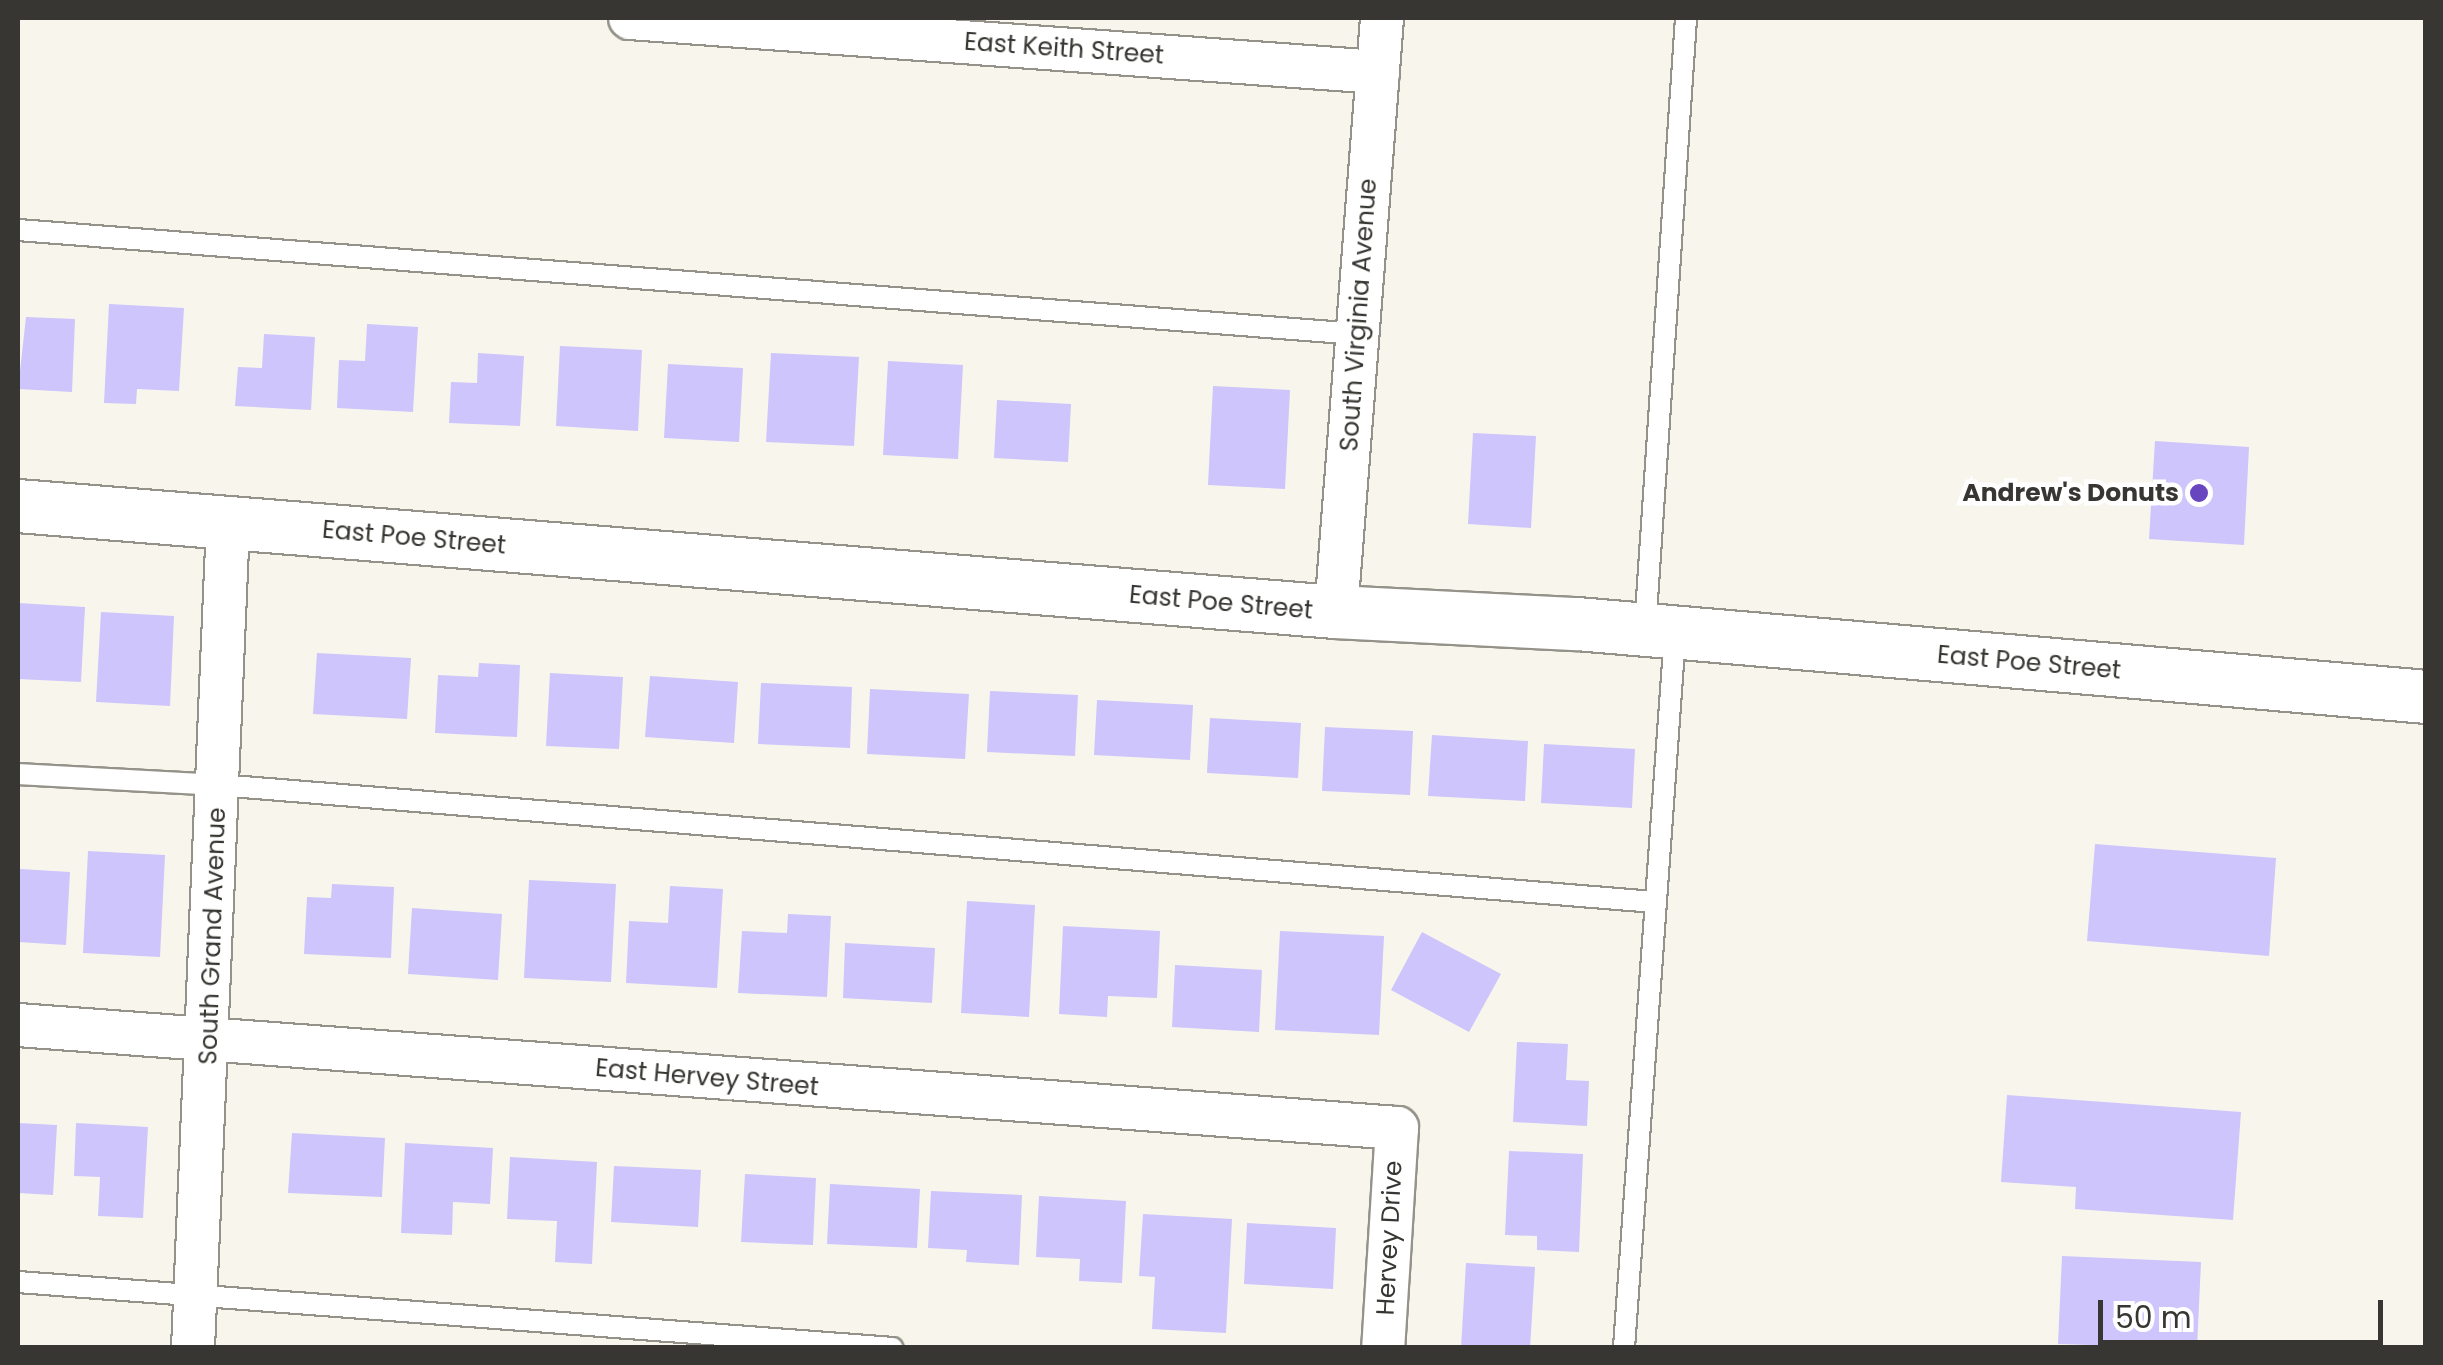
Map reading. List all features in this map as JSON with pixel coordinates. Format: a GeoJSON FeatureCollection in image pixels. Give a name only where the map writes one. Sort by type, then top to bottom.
{"type":"FeatureCollection","features":[{"type":"Feature","properties":{"kind":"street","name":"East Keith Street"},"geometry":{"type":"LineString","coordinates":[[630,18],[1378,72]]}},
{"type":"Feature","properties":{"kind":"street","name":"South Virginia Avenue"},"geometry":{"type":"LineString","coordinates":[[1336,612],[1382,18]]}},
{"type":"Feature","properties":{"kind":"street","name":"East Poe Street"},"geometry":{"type":"LineString","coordinates":[[18,506],[1336,612],[1660,631],[2426,697]]}},
{"type":"Feature","properties":{"kind":"street","name":"South Grand Avenue"},"geometry":{"type":"LineString","coordinates":[[193,1348],[210,1039],[228,523]]}},
{"type":"Feature","properties":{"kind":"street","name":"East Hervey Street"},"geometry":{"type":"LineString","coordinates":[[18,1025],[1397,1128]]}},
{"type":"Feature","properties":{"kind":"street","name":"Hervey Drive"},"geometry":{"type":"LineString","coordinates":[[1384,1348],[1397,1128]]}},
{"type":"Feature","properties":{"kind":"lane"},"geometry":{"type":"LineString","coordinates":[[1624,1348],[1654,902],[1660,631],[1686,18]]}},
{"type":"Feature","properties":{"kind":"lane"},"geometry":{"type":"LineString","coordinates":[[18,230],[1358,334]]}},
{"type":"Feature","properties":{"kind":"lane"},"geometry":{"type":"LineString","coordinates":[[18,774],[219,785],[1654,902]]}},
{"type":"Feature","properties":{"kind":"lane"},"geometry":{"type":"LineString","coordinates":[[18,1282],[196,1290],[893,1348]]}},
{"type":"Feature","properties":{"kind":"building"},"geometry":{"type":"Polygon","coordinates":[[[109,304],[184,308],[179,391],[137,389],[136,404],[104,403],[109,304]]]}},
{"type":"Feature","properties":{"kind":"building"},"geometry":{"type":"Polygon","coordinates":[[[26,317],[75,319],[72,392],[18,389],[26,317]]]}},
{"type":"Feature","properties":{"kind":"building"},"geometry":{"type":"Polygon","coordinates":[[[367,324],[418,327],[413,412],[337,408],[339,360],[365,361],[367,324]]]}},
{"type":"Feature","properties":{"kind":"building"},"geometry":{"type":"Polygon","coordinates":[[[264,334],[315,337],[311,410],[235,406],[238,367],[262,368],[264,334]]]}},
{"type":"Feature","properties":{"kind":"building"},"geometry":{"type":"Polygon","coordinates":[[[560,346],[642,350],[638,431],[556,426],[560,346]]]}},
{"type":"Feature","properties":{"kind":"building"},"geometry":{"type":"Polygon","coordinates":[[[478,353],[524,356],[520,426],[449,423],[451,382],[477,383],[478,353]]]}},
{"type":"Feature","properties":{"kind":"building"},"geometry":{"type":"Polygon","coordinates":[[[771,353],[859,357],[854,446],[766,442],[771,353]]]}},
{"type":"Feature","properties":{"kind":"building"},"geometry":{"type":"Polygon","coordinates":[[[888,361],[963,365],[958,459],[883,455],[888,361]]]}},
{"type":"Feature","properties":{"kind":"building"},"geometry":{"type":"Polygon","coordinates":[[[668,364],[743,368],[739,442],[664,438],[668,364]]]}},
{"type":"Feature","properties":{"kind":"building"},"geometry":{"type":"Polygon","coordinates":[[[1213,386],[1290,390],[1285,489],[1208,485],[1213,386]]]}},
{"type":"Feature","properties":{"kind":"building"},"geometry":{"type":"Polygon","coordinates":[[[997,400],[1071,404],[1068,462],[994,458],[997,400]]]}},
{"type":"Feature","properties":{"kind":"building"},"geometry":{"type":"Polygon","coordinates":[[[1473,433],[1536,436],[1531,528],[1468,524],[1473,433]]]}},
{"type":"Feature","properties":{"kind":"building","name":"Andrew's Donuts"},"geometry":{"type":"Polygon","coordinates":[[[2155,441],[2249,447],[2244,545],[2149,539],[2155,441]]]}},
{"type":"Feature","properties":{"kind":"building"},"geometry":{"type":"Polygon","coordinates":[[[18,603],[85,607],[81,682],[18,679],[18,603]]]}},
{"type":"Feature","properties":{"kind":"building"},"geometry":{"type":"Polygon","coordinates":[[[101,612],[174,616],[170,706],[96,702],[101,612]]]}},
{"type":"Feature","properties":{"kind":"building"},"geometry":{"type":"Polygon","coordinates":[[[317,653],[411,658],[407,719],[313,714],[317,653]]]}},
{"type":"Feature","properties":{"kind":"building"},"geometry":{"type":"Polygon","coordinates":[[[479,663],[520,665],[517,737],[435,733],[438,675],[478,677],[479,663]]]}},
{"type":"Feature","properties":{"kind":"building"},"geometry":{"type":"Polygon","coordinates":[[[550,673],[623,677],[619,749],[546,746],[550,673]]]}},
{"type":"Feature","properties":{"kind":"building"},"geometry":{"type":"Polygon","coordinates":[[[650,676],[738,682],[734,743],[645,737],[650,676]]]}},
{"type":"Feature","properties":{"kind":"building"},"geometry":{"type":"Polygon","coordinates":[[[761,683],[852,687],[850,748],[758,744],[761,683]]]}},
{"type":"Feature","properties":{"kind":"building"},"geometry":{"type":"Polygon","coordinates":[[[870,689],[969,694],[965,759],[867,754],[870,689]]]}},
{"type":"Feature","properties":{"kind":"building"},"geometry":{"type":"Polygon","coordinates":[[[990,691],[1078,695],[1075,756],[987,752],[990,691]]]}},
{"type":"Feature","properties":{"kind":"building"},"geometry":{"type":"Polygon","coordinates":[[[1097,700],[1193,705],[1190,760],[1094,755],[1097,700]]]}},
{"type":"Feature","properties":{"kind":"building"},"geometry":{"type":"Polygon","coordinates":[[[1210,718],[1301,723],[1298,778],[1207,773],[1210,718]]]}},
{"type":"Feature","properties":{"kind":"building"},"geometry":{"type":"Polygon","coordinates":[[[1325,727],[1413,731],[1410,795],[1322,791],[1325,727]]]}},
{"type":"Feature","properties":{"kind":"building"},"geometry":{"type":"Polygon","coordinates":[[[1432,735],[1528,741],[1525,801],[1428,796],[1432,735]]]}},
{"type":"Feature","properties":{"kind":"building"},"geometry":{"type":"Polygon","coordinates":[[[1544,744],[1635,749],[1632,808],[1541,803],[1544,744]]]}},
{"type":"Feature","properties":{"kind":"building"},"geometry":{"type":"Polygon","coordinates":[[[2095,844],[2276,858],[2269,956],[2087,941],[2095,844]]]}},
{"type":"Feature","properties":{"kind":"building"},"geometry":{"type":"Polygon","coordinates":[[[88,851],[165,855],[160,957],[83,953],[88,851]]]}},
{"type":"Feature","properties":{"kind":"building"},"geometry":{"type":"Polygon","coordinates":[[[20,869],[70,872],[66,945],[18,942],[20,869]]]}},
{"type":"Feature","properties":{"kind":"building"},"geometry":{"type":"Polygon","coordinates":[[[529,880],[616,884],[611,982],[524,978],[529,880]]]}},
{"type":"Feature","properties":{"kind":"building"},"geometry":{"type":"Polygon","coordinates":[[[332,884],[394,887],[391,958],[304,954],[307,897],[331,898],[332,884]]]}},
{"type":"Feature","properties":{"kind":"building"},"geometry":{"type":"Polygon","coordinates":[[[670,886],[723,889],[717,988],[626,983],[629,921],[668,923],[670,886]]]}},
{"type":"Feature","properties":{"kind":"building"},"geometry":{"type":"Polygon","coordinates":[[[967,901],[1035,905],[1029,1017],[961,1013],[967,901]]]}},
{"type":"Feature","properties":{"kind":"building"},"geometry":{"type":"Polygon","coordinates":[[[412,908],[502,914],[498,980],[408,974],[412,908]]]}},
{"type":"Feature","properties":{"kind":"building"},"geometry":{"type":"Polygon","coordinates":[[[788,914],[831,916],[827,997],[738,993],[742,931],[787,933],[788,914]]]}},
{"type":"Feature","properties":{"kind":"building"},"geometry":{"type":"Polygon","coordinates":[[[1063,926],[1160,931],[1157,998],[1108,996],[1107,1017],[1059,1014],[1063,926]]]}},
{"type":"Feature","properties":{"kind":"building"},"geometry":{"type":"Polygon","coordinates":[[[1280,931],[1384,936],[1379,1035],[1275,1030],[1280,931]]]}},
{"type":"Feature","properties":{"kind":"building"},"geometry":{"type":"Polygon","coordinates":[[[1422,932],[1501,974],[1469,1032],[1391,990],[1422,932]]]}},
{"type":"Feature","properties":{"kind":"building"},"geometry":{"type":"Polygon","coordinates":[[[845,943],[935,948],[932,1003],[843,998],[845,943]]]}},
{"type":"Feature","properties":{"kind":"building"},"geometry":{"type":"Polygon","coordinates":[[[1175,965],[1262,970],[1259,1032],[1172,1027],[1175,965]]]}},
{"type":"Feature","properties":{"kind":"building"},"geometry":{"type":"Polygon","coordinates":[[[1517,1042],[1568,1044],[1566,1080],[1589,1081],[1587,1126],[1513,1122],[1517,1042]]]}},
{"type":"Feature","properties":{"kind":"building"},"geometry":{"type":"Polygon","coordinates":[[[2007,1095],[2241,1112],[2233,1220],[2075,1209],[2076,1187],[2001,1182],[2007,1095]]]}},
{"type":"Feature","properties":{"kind":"building"},"geometry":{"type":"Polygon","coordinates":[[[18,1123],[57,1125],[53,1195],[18,1193],[18,1123]]]}},
{"type":"Feature","properties":{"kind":"building"},"geometry":{"type":"Polygon","coordinates":[[[76,1123],[148,1127],[143,1218],[98,1216],[100,1177],[74,1176],[76,1123]]]}},
{"type":"Feature","properties":{"kind":"building"},"geometry":{"type":"Polygon","coordinates":[[[292,1133],[385,1138],[382,1197],[288,1193],[292,1133]]]}},
{"type":"Feature","properties":{"kind":"building"},"geometry":{"type":"Polygon","coordinates":[[[405,1143],[493,1148],[490,1204],[453,1202],[452,1235],[401,1233],[405,1143]]]}},
{"type":"Feature","properties":{"kind":"building"},"geometry":{"type":"Polygon","coordinates":[[[1509,1151],[1583,1154],[1579,1252],[1537,1250],[1537,1236],[1505,1235],[1509,1151]]]}},
{"type":"Feature","properties":{"kind":"building"},"geometry":{"type":"Polygon","coordinates":[[[510,1157],[597,1162],[592,1264],[555,1262],[557,1221],[507,1219],[510,1157]]]}},
{"type":"Feature","properties":{"kind":"building"},"geometry":{"type":"Polygon","coordinates":[[[614,1166],[701,1170],[698,1227],[611,1222],[614,1166]]]}},
{"type":"Feature","properties":{"kind":"building"},"geometry":{"type":"Polygon","coordinates":[[[745,1174],[816,1178],[813,1245],[741,1242],[745,1174]]]}},
{"type":"Feature","properties":{"kind":"building"},"geometry":{"type":"Polygon","coordinates":[[[830,1184],[920,1189],[917,1248],[827,1244],[830,1184]]]}},
{"type":"Feature","properties":{"kind":"building"},"geometry":{"type":"Polygon","coordinates":[[[931,1191],[1022,1195],[1019,1265],[966,1262],[967,1250],[928,1248],[931,1191]]]}},
{"type":"Feature","properties":{"kind":"building"},"geometry":{"type":"Polygon","coordinates":[[[1039,1196],[1126,1201],[1122,1283],[1079,1281],[1080,1259],[1036,1257],[1039,1196]]]}},
{"type":"Feature","properties":{"kind":"building"},"geometry":{"type":"Polygon","coordinates":[[[1143,1214],[1232,1219],[1226,1333],[1152,1329],[1155,1277],[1139,1276],[1143,1214]]]}},
{"type":"Feature","properties":{"kind":"building"},"geometry":{"type":"Polygon","coordinates":[[[1247,1223],[1336,1228],[1333,1289],[1244,1284],[1247,1223]]]}},
{"type":"Feature","properties":{"kind":"building"},"geometry":{"type":"Polygon","coordinates":[[[2062,1256],[2201,1262],[2197,1348],[2058,1344],[2062,1256]]]}},
{"type":"Feature","properties":{"kind":"building"},"geometry":{"type":"Polygon","coordinates":[[[1466,1263],[1535,1267],[1530,1348],[1461,1348],[1466,1263]]]}},
{"type":"Feature","properties":{"kind":"place","name":"Andrew's Donuts"},"geometry":{"type":"Point","coordinates":[2199,493]}}]}
